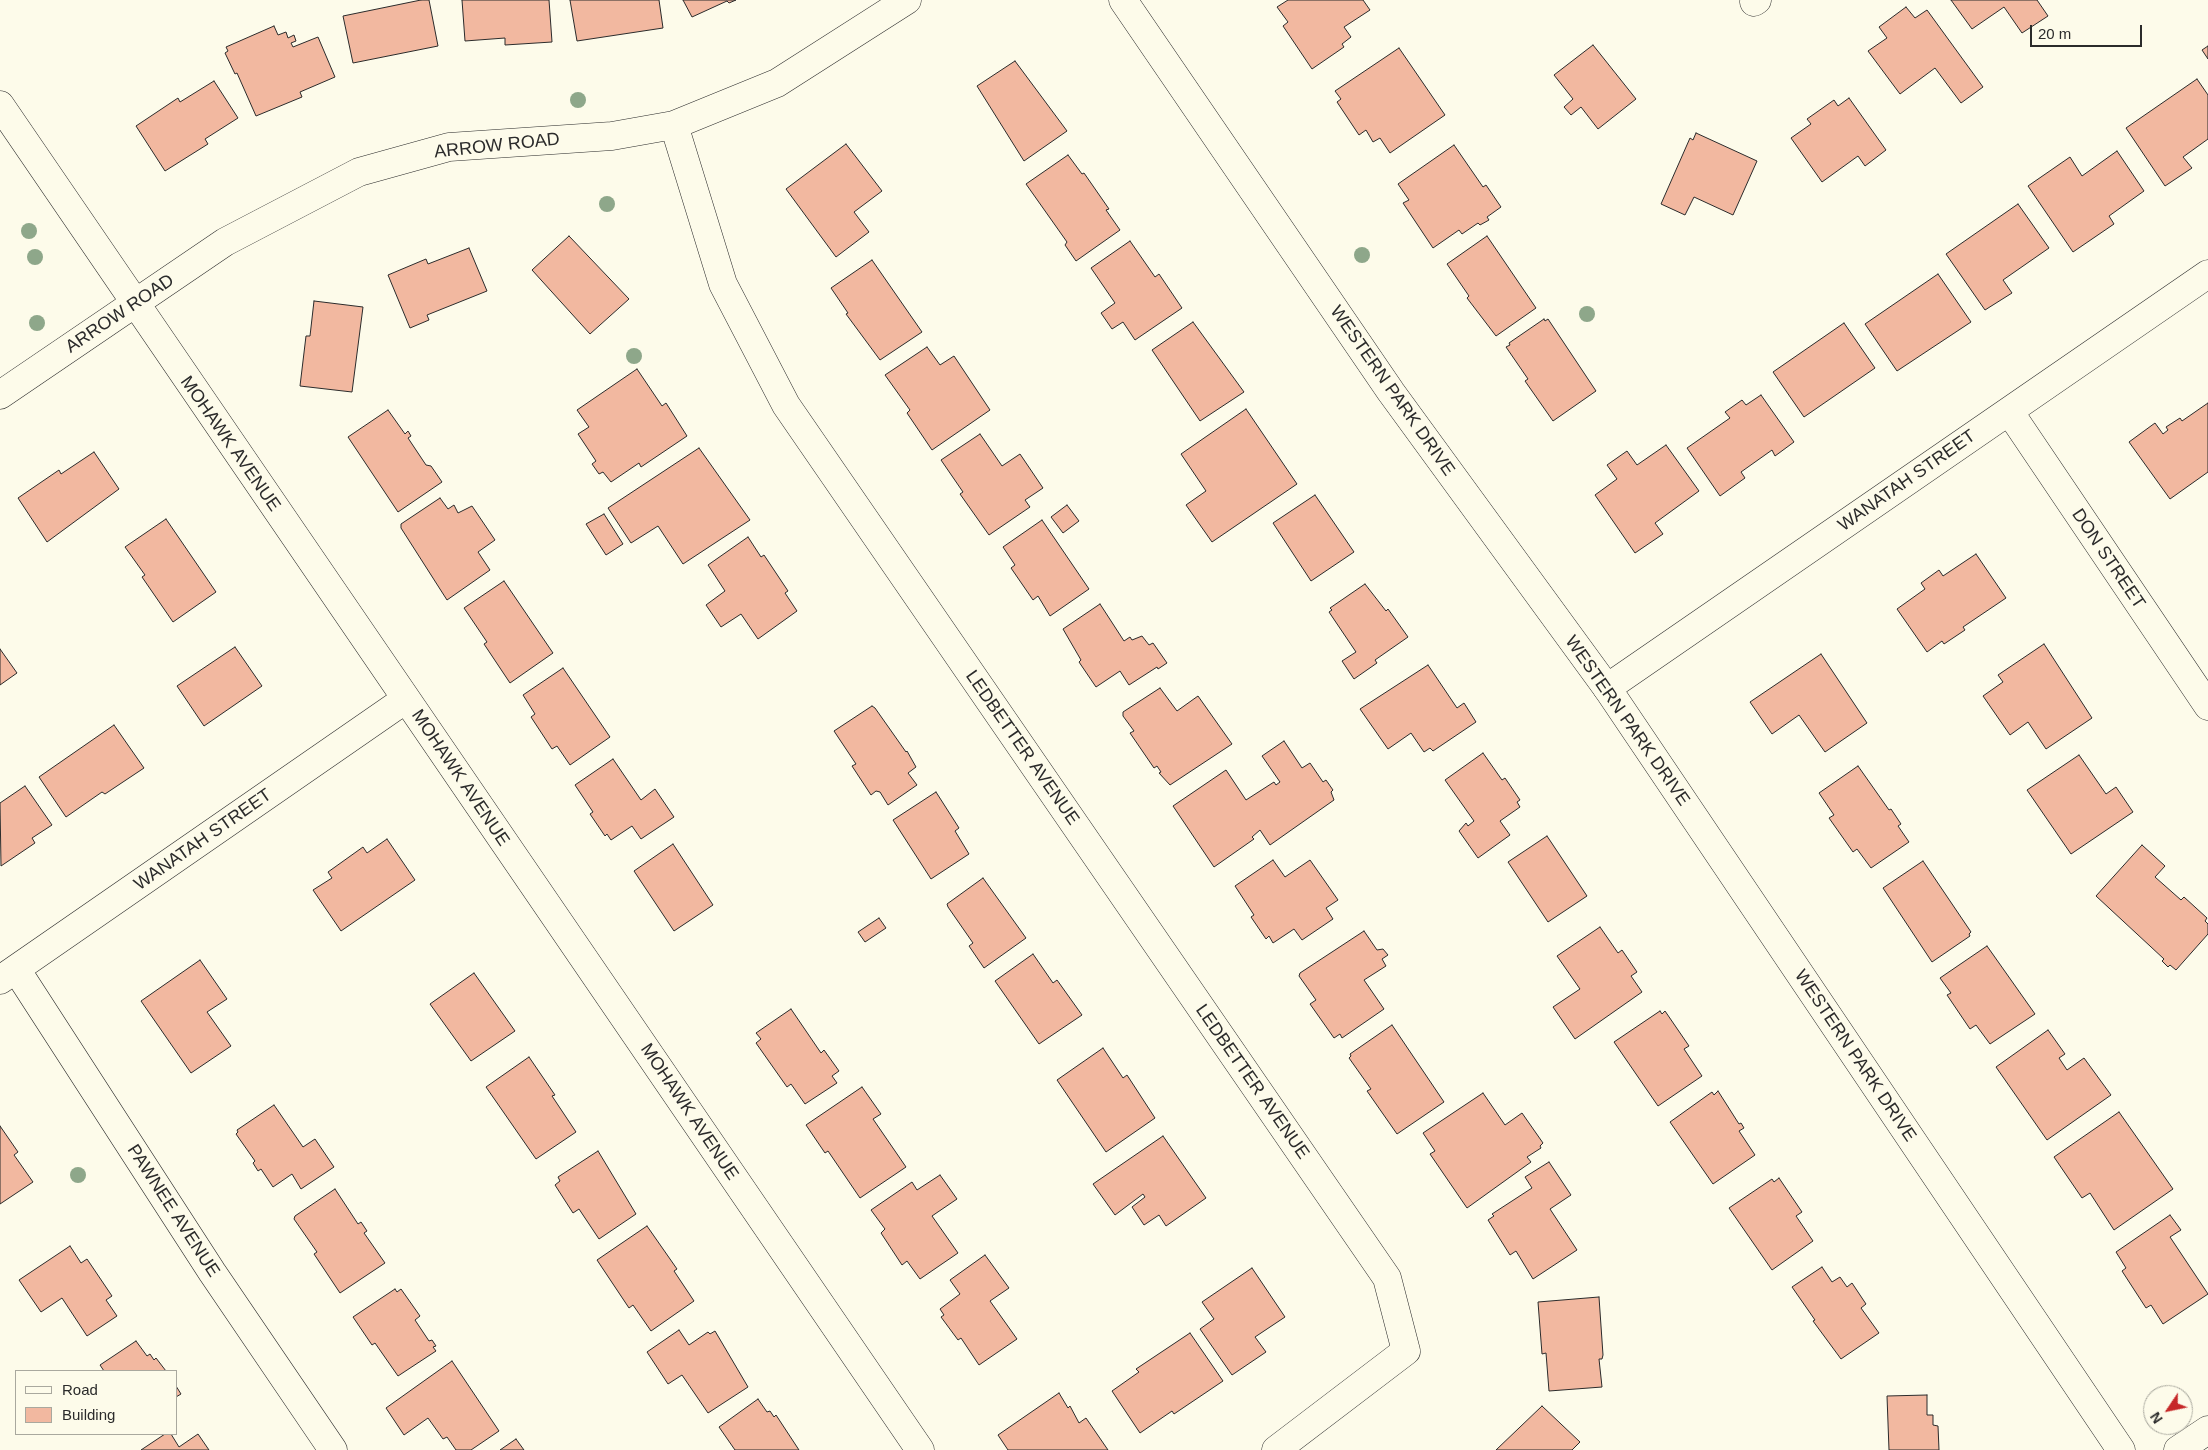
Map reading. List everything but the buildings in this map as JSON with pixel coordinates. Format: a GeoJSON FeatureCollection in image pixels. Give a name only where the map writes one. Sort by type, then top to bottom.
{"type":"FeatureCollection","features":[{"type":"Feature","properties":{"kind":"street","name":"ARROW ROAD"},"geometry":{"type":"LineString","coordinates":[[0,395],[225,242],[359,172],[449,147],[612,136],[674,125],[777,83],[907,0]]}},
{"type":"Feature","properties":{"kind":"street","name":"WESTERN PARK DRIVE"},"geometry":{"type":"LineString","coordinates":[[1123,0],[1391,392],[1607,688],[2121,1450]]}},
{"type":"Feature","properties":{"kind":"street","name":"MOHAWK AVENUE"},"geometry":{"type":"LineString","coordinates":[[0,105],[134,304],[920,1450]]}},
{"type":"Feature","properties":{"kind":"street","name":"LEDBETTER AVENUE"},"geometry":{"type":"LineString","coordinates":[[674,125],[723,284],[786,405],[1387,1278],[1406,1351],[1276,1450]]}},
{"type":"Feature","properties":{"kind":"street","name":"WANATAH STREET"},"geometry":{"type":"LineString","coordinates":[[1607,688],[2208,274]]}},
{"type":"Feature","properties":{"kind":"street","name":"DON STREET"},"geometry":{"type":"LineString","coordinates":[[2009,411],[2208,706]]}},
{"type":"Feature","properties":{"kind":"street","name":"WANATAH STREET"},"geometry":{"type":"LineString","coordinates":[[8,975],[406,699]]}},
{"type":"Feature","properties":{"kind":"street","name":"PAWNEE AVENUE"},"geometry":{"type":"LineString","coordinates":[[8,975],[334,1450]]}},
{"type":"Feature","properties":{"kind":"street"},"geometry":{"type":"LineString","coordinates":[[2178,1450],[2208,1430]]}}]}
